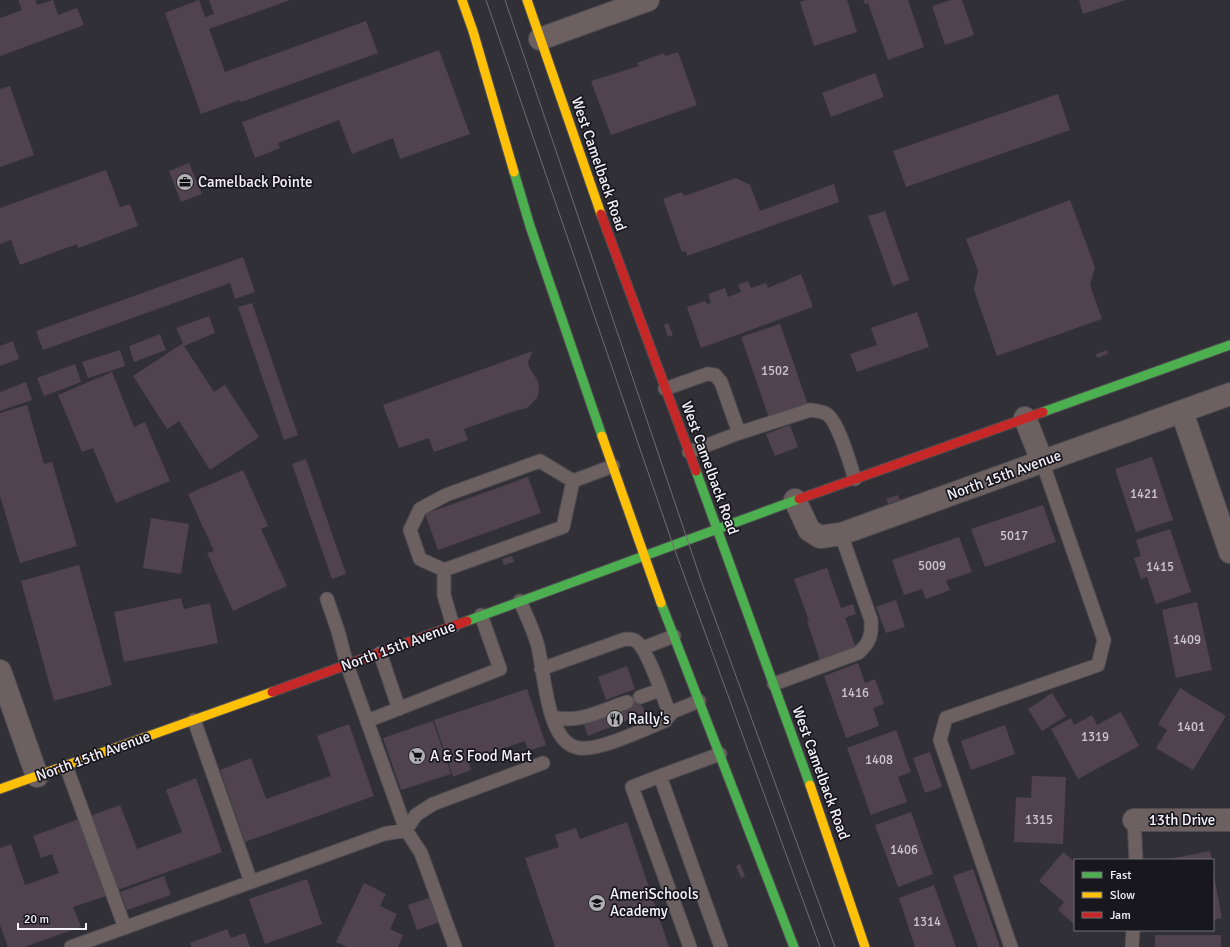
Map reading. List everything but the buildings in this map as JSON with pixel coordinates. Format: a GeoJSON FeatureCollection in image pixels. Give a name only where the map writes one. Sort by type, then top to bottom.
{"type":"FeatureCollection","features":[{"type":"Feature","properties":{"kind":"main road"},"geometry":{"type":"LineString","coordinates":[[462,0],[473,32],[530,226],[644,555],[794,947]]}},
{"type":"Feature","properties":{"kind":"main road","name":"West Camelback Road"},"geometry":{"type":"LineString","coordinates":[[526,0],[611,242],[718,529],[817,803],[865,947]]}},
{"type":"Feature","properties":{"kind":"main road","name":"North 15th Avenue"},"geometry":{"type":"LineString","coordinates":[[0,789],[347,665],[796,500],[1230,345]]}},
{"type":"Feature","properties":{"kind":"street"},"geometry":{"type":"LineString","coordinates":[[540,39],[648,0]]}},
{"type":"Feature","properties":{"kind":"street","name":"North 15th Avenue"},"geometry":{"type":"LineString","coordinates":[[796,500],[809,530],[820,537],[841,534],[1230,394]]}},
{"type":"Feature","properties":{"kind":"street"},"geometry":{"type":"LineString","coordinates":[[1182,412],[1230,552]]}},
{"type":"Feature","properties":{"kind":"street"},"geometry":{"type":"LineString","coordinates":[[1025,418],[1042,461]]}},
{"type":"Feature","properties":{"kind":"street"},"geometry":{"type":"LineString","coordinates":[[0,671],[37,776]]}},
{"type":"Feature","properties":{"kind":"street","name":"13th Drive"},"geometry":{"type":"LineString","coordinates":[[1134,820],[1230,820]]}},
{"type":"Feature","properties":{"kind":"lane"},"geometry":{"type":"LineString","coordinates":[[665,389],[707,374],[715,375],[721,382],[739,433]]}},
{"type":"Feature","properties":{"kind":"lane"},"geometry":{"type":"LineString","coordinates":[[689,452],[739,433],[810,410],[819,411],[828,415],[835,423],[855,479]]}},
{"type":"Feature","properties":{"kind":"lane"},"geometry":{"type":"LineString","coordinates":[[540,461],[573,481],[563,527],[444,570],[420,559],[410,530],[420,508],[446,495],[540,461]]}},
{"type":"Feature","properties":{"kind":"lane"},"geometry":{"type":"LineString","coordinates":[[1011,947],[940,740],[946,718],[1098,665],[1104,640],[1042,461]]}},
{"type":"Feature","properties":{"kind":"lane"},"geometry":{"type":"LineString","coordinates":[[573,481],[613,466]]}},
{"type":"Feature","properties":{"kind":"lane"},"geometry":{"type":"LineString","coordinates":[[774,684],[858,653],[866,646],[869,640],[872,631],[871,620],[841,534]]}},
{"type":"Feature","properties":{"kind":"lane"},"geometry":{"type":"LineString","coordinates":[[444,570],[444,595],[453,626]]}},
{"type":"Feature","properties":{"kind":"lane"},"geometry":{"type":"LineString","coordinates":[[520,601],[537,644],[541,670],[552,717],[558,733],[566,742],[578,748],[593,748],[665,721],[672,712],[699,701]]}},
{"type":"Feature","properties":{"kind":"lane"},"geometry":{"type":"LineString","coordinates":[[329,604],[347,665],[406,830],[420,853],[455,947]]}},
{"type":"Feature","properties":{"kind":"lane"},"geometry":{"type":"LineString","coordinates":[[367,721],[500,669],[481,615]]}},
{"type":"Feature","properties":{"kind":"lane"},"geometry":{"type":"LineString","coordinates":[[643,648],[674,636]]}},
{"type":"Feature","properties":{"kind":"lane"},"geometry":{"type":"LineString","coordinates":[[541,670],[625,639],[635,640],[643,648],[649,660],[670,715]]}},
{"type":"Feature","properties":{"kind":"lane"},"geometry":{"type":"LineString","coordinates":[[380,653],[399,709]]}},
{"type":"Feature","properties":{"kind":"lane"},"geometry":{"type":"LineString","coordinates":[[640,697],[660,690]]}},
{"type":"Feature","properties":{"kind":"lane"},"geometry":{"type":"LineString","coordinates":[[552,717],[562,719],[578,719],[627,702]]}},
{"type":"Feature","properties":{"kind":"lane"},"geometry":{"type":"LineString","coordinates":[[194,720],[251,882]]}},
{"type":"Feature","properties":{"kind":"lane"},"geometry":{"type":"LineString","coordinates":[[690,947],[632,787],[720,754]]}},
{"type":"Feature","properties":{"kind":"lane"},"geometry":{"type":"LineString","coordinates":[[71,947],[384,834],[406,830],[416,815],[433,804],[543,764]]}},
{"type":"Feature","properties":{"kind":"lane"},"geometry":{"type":"LineString","coordinates":[[66,766],[125,928]]}},
{"type":"Feature","properties":{"kind":"lane"},"geometry":{"type":"LineString","coordinates":[[660,776],[721,947]]}},
{"type":"Feature","properties":{"kind":"lane"},"geometry":{"type":"LineString","coordinates":[[1134,820],[1136,859]]}},
{"type":"Feature","properties":{"kind":"lane"},"geometry":{"type":"LineString","coordinates":[[1132,947],[1133,931]]}},
{"type":"Feature","properties":{"kind":"tram line"},"geometry":{"type":"LineString","coordinates":[[486,0],[673,545],[820,947]]}},
{"type":"Feature","properties":{"kind":"tram line"},"geometry":{"type":"LineString","coordinates":[[505,0],[702,583],[835,947]]}},
{"type":"Feature","properties":{"kind":"traffic: fast"},"geometry":{"type":"LineString","coordinates":[[514,172],[530,226],[602,436]]}},
{"type":"Feature","properties":{"kind":"traffic: fast"},"geometry":{"type":"LineString","coordinates":[[1043,412],[1230,345]]}},
{"type":"Feature","properties":{"kind":"traffic: fast"},"geometry":{"type":"LineString","coordinates":[[696,471],[810,785]]}},
{"type":"Feature","properties":{"kind":"traffic: fast"},"geometry":{"type":"LineString","coordinates":[[467,621],[799,499]]}},
{"type":"Feature","properties":{"kind":"traffic: fast"},"geometry":{"type":"LineString","coordinates":[[661,603],[794,947]]}},
{"type":"Feature","properties":{"kind":"traffic: slow"},"geometry":{"type":"LineString","coordinates":[[462,0],[473,31],[514,172]]}},
{"type":"Feature","properties":{"kind":"traffic: slow"},"geometry":{"type":"LineString","coordinates":[[527,0],[601,214]]}},
{"type":"Feature","properties":{"kind":"traffic: slow"},"geometry":{"type":"LineString","coordinates":[[602,436],[661,603]]}},
{"type":"Feature","properties":{"kind":"traffic: slow"},"geometry":{"type":"LineString","coordinates":[[0,789],[272,692]]}},
{"type":"Feature","properties":{"kind":"traffic: slow"},"geometry":{"type":"LineString","coordinates":[[810,785],[865,947]]}},
{"type":"Feature","properties":{"kind":"traffic: jam"},"geometry":{"type":"LineString","coordinates":[[601,214],[696,471]]}},
{"type":"Feature","properties":{"kind":"traffic: jam"},"geometry":{"type":"LineString","coordinates":[[799,499],[1043,412]]}},
{"type":"Feature","properties":{"kind":"traffic: jam"},"geometry":{"type":"LineString","coordinates":[[272,692],[467,621]]}},
{"type":"Feature","properties":{"kind":"place","name":"Camelback Pointe"},"geometry":{"type":"Point","coordinates":[185,182]}},
{"type":"Feature","properties":{"kind":"place","name":"Rally's"},"geometry":{"type":"Point","coordinates":[615,719]}},
{"type":"Feature","properties":{"kind":"place","name":"A & S Food Mart"},"geometry":{"type":"Point","coordinates":[417,756]}},
{"type":"Feature","properties":{"kind":"place","name":"AmeriSchools Academy"},"geometry":{"type":"Point","coordinates":[597,903]}}]}
